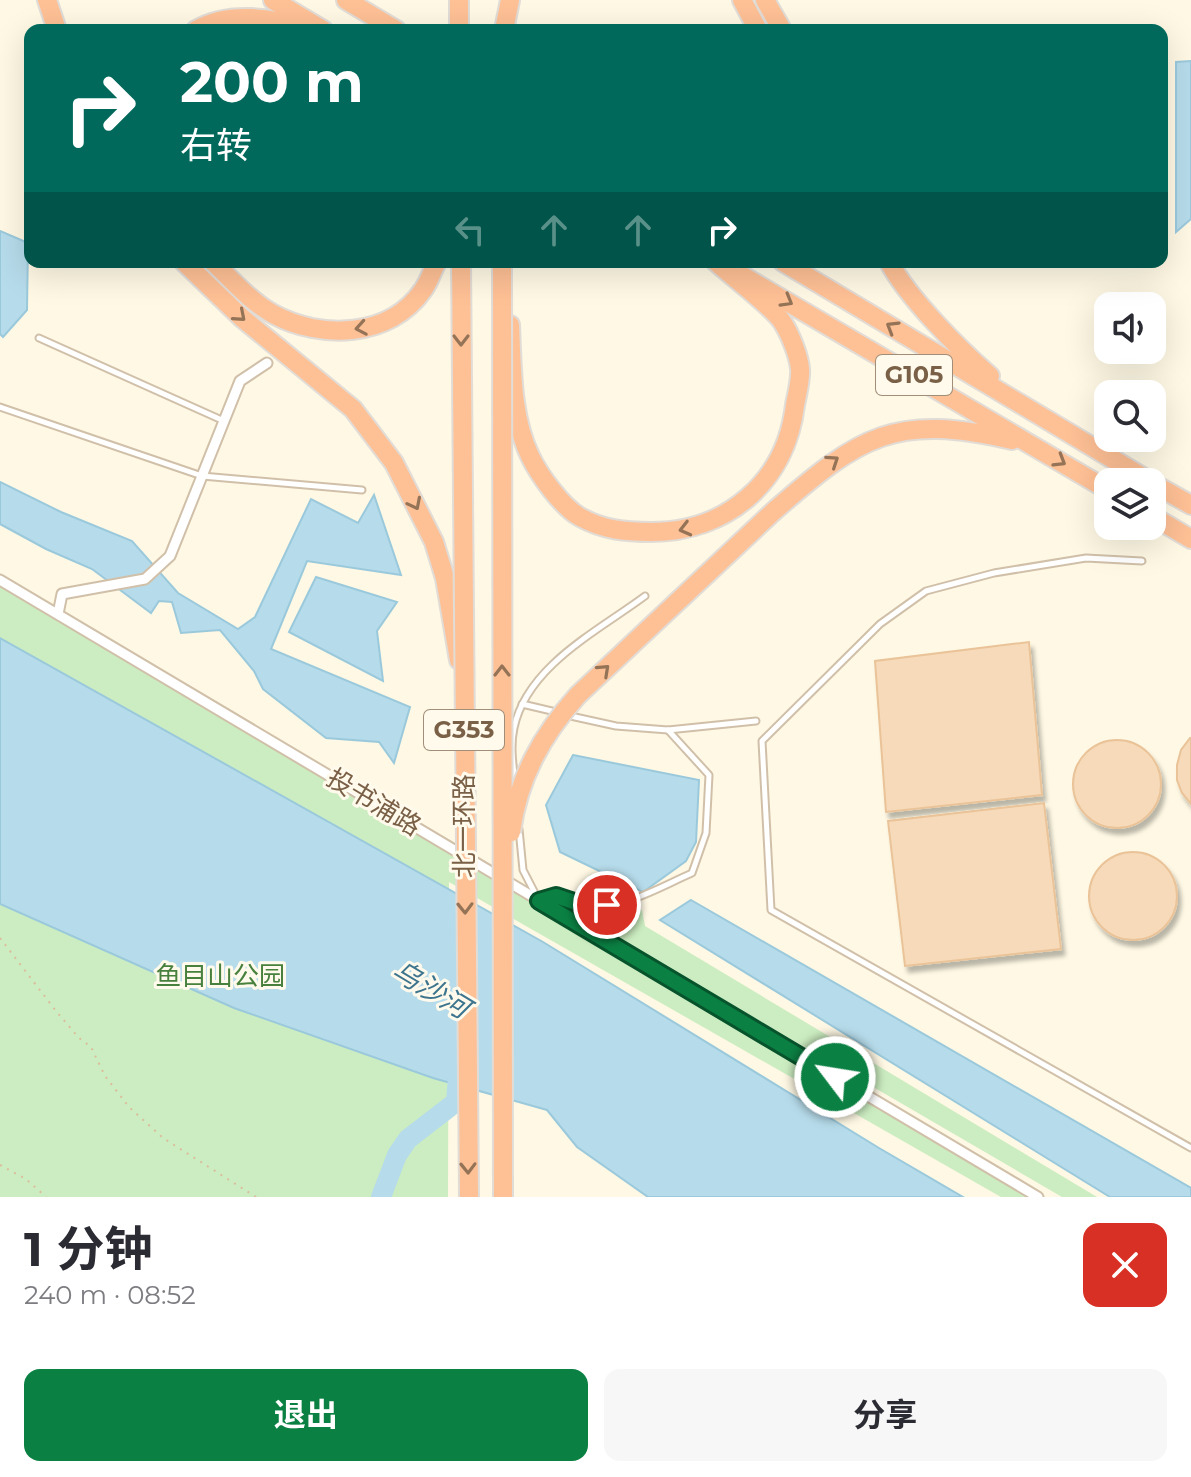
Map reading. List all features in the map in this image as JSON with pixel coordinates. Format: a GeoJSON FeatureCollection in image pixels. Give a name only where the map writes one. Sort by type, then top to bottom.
{"type":"FeatureCollection","features":[{"type":"Feature","properties":{"kind":"highway"},"geometry":{"type":"LineString","coordinates":[[47,0],[55,24]]}},
{"type":"Feature","properties":{"kind":"highway"},"geometry":{"type":"LineString","coordinates":[[273,0],[313,24]]}},
{"type":"Feature","properties":{"kind":"highway"},"geometry":{"type":"LineString","coordinates":[[346,0],[386,24]]}},
{"type":"Feature","properties":{"kind":"highway"},"geometry":{"type":"LineString","coordinates":[[501,0],[503,24]]}},
{"type":"Feature","properties":{"kind":"highway"},"geometry":{"type":"LineString","coordinates":[[504,24],[510,0]]}},
{"type":"Feature","properties":{"kind":"highway"},"geometry":{"type":"LineString","coordinates":[[742,0],[755,24]]}},
{"type":"Feature","properties":{"kind":"highway"},"geometry":{"type":"LineString","coordinates":[[765,0],[779,24]]}},
{"type":"Feature","properties":{"kind":"highway"},"geometry":{"type":"LineString","coordinates":[[459,1],[459,24]]}},
{"type":"Feature","properties":{"kind":"highway"},"geometry":{"type":"LineString","coordinates":[[212,24],[226,19],[261,17],[286,24]]}},
{"type":"Feature","properties":{"kind":"highway"},"geometry":{"type":"LineString","coordinates":[[190,268],[242,318],[353,409],[394,463],[434,542],[445,578],[463,681]]}},
{"type":"Feature","properties":{"kind":"highway"},"geometry":{"type":"LineString","coordinates":[[219,268],[271,313],[322,331],[351,331],[379,325],[401,310],[423,291],[434,268]]}},
{"type":"Feature","properties":{"kind":"highway","name":"北一环路"},"geometry":{"type":"LineString","coordinates":[[461,268],[469,1197]]}},
{"type":"Feature","properties":{"kind":"highway"},"geometry":{"type":"LineString","coordinates":[[504,268],[513,381],[522,432],[529,454],[547,484],[578,516],[620,532],[676,532],[718,520],[753,494],[778,462],[793,427],[800,368],[782,321],[725,268]]}},
{"type":"Feature","properties":{"kind":"highway","name":"北一环路"},"geometry":{"type":"LineString","coordinates":[[503,1197],[504,268]]}},
{"type":"Feature","properties":{"kind":"highway","name":"G105"},"geometry":{"type":"LineString","coordinates":[[728,268],[1094,482]]}},
{"type":"Feature","properties":{"kind":"highway","name":"G105"},"geometry":{"type":"LineString","coordinates":[[793,268],[1128,468]]}},
{"type":"Feature","properties":{"kind":"highway"},"geometry":{"type":"LineString","coordinates":[[894,268],[967,356],[1025,406]]}},
{"type":"Feature","properties":{"kind":"highway"},"geometry":{"type":"LineString","coordinates":[[502,1054],[512,988],[511,830],[518,797],[537,749],[553,723],[578,695],[774,511],[823,468],[852,449],[878,437],[906,430],[939,428],[969,430],[1031,444]]}},
{"type":"Feature","properties":{"kind":"highway","name":"G105"},"geometry":{"type":"LineString","coordinates":[[1166,491],[1191,505]]}},
{"type":"Feature","properties":{"kind":"highway"},"geometry":{"type":"LineString","coordinates":[[1166,524],[1191,539]]}},
{"type":"Feature","properties":{"kind":"street"},"geometry":{"type":"LineString","coordinates":[[58,614],[62,594],[145,579],[170,556],[240,381],[267,363]]}},
{"type":"Feature","properties":{"kind":"street","name":"投书浦路"},"geometry":{"type":"LineString","coordinates":[[0,580],[1038,1197]]}},
{"type":"Feature","properties":{"kind":"lane"},"geometry":{"type":"LineString","coordinates":[[39,338],[224,421]]}},
{"type":"Feature","properties":{"kind":"lane"},"geometry":{"type":"LineString","coordinates":[[0,407],[202,476],[362,490]]}},
{"type":"Feature","properties":{"kind":"lane"},"geometry":{"type":"LineString","coordinates":[[1142,561],[1086,558],[994,573],[926,591],[880,624],[762,741],[771,910],[1191,1148]]}},
{"type":"Feature","properties":{"kind":"lane"},"geometry":{"type":"LineString","coordinates":[[645,596],[550,666],[522,704],[514,726],[512,743],[523,870],[539,901],[556,896],[586,906],[625,903],[692,873],[706,833],[709,775],[668,730]]}},
{"type":"Feature","properties":{"kind":"lane"},"geometry":{"type":"LineString","coordinates":[[522,704],[616,726],[668,730],[756,721]]}},
{"type":"Feature","properties":{"kind":"path"},"geometry":{"type":"LineString","coordinates":[[0,938],[56,1011],[91,1047],[105,1076],[129,1107],[163,1138],[256,1197]]}},
{"type":"Feature","properties":{"kind":"path"},"geometry":{"type":"LineString","coordinates":[[0,1165],[26,1179],[46,1197]]}},
{"type":"Feature","properties":{"kind":"green space","name":"鱼目山公园"},"geometry":{"type":"Polygon","coordinates":[[[0,587],[1039,1197],[1001,1197],[449,882],[448,1197],[0,1197],[0,587]]]}},
{"type":"Feature","properties":{"kind":"green space"},"geometry":{"type":"Polygon","coordinates":[[[642,910],[645,926],[1097,1197],[1062,1197],[573,912],[642,910]]]}},
{"type":"Feature","properties":{"kind":"water"},"geometry":{"type":"Polygon","coordinates":[[[1191,61],[1191,219],[1176,232],[1176,62],[1191,61]]]}},
{"type":"Feature","properties":{"kind":"water"},"geometry":{"type":"Polygon","coordinates":[[[0,231],[24,241],[24,268],[28,268],[27,310],[3,337],[0,334],[0,231]]]}},
{"type":"Feature","properties":{"kind":"water"},"geometry":{"type":"Polygon","coordinates":[[[0,482],[61,512],[132,541],[178,593],[238,629],[255,617],[311,499],[358,523],[374,495],[401,575],[307,561],[271,649],[410,707],[394,763],[379,742],[326,738],[263,689],[254,671],[220,630],[181,633],[172,602],[159,601],[151,613],[92,569],[0,524],[0,482]]]}},
{"type":"Feature","properties":{"kind":"water"},"geometry":{"type":"Polygon","coordinates":[[[316,577],[397,602],[377,631],[383,681],[289,632],[316,577]]]}},
{"type":"Feature","properties":{"kind":"water","name":"乌沙河"},"geometry":{"type":"Polygon","coordinates":[[[0,638],[543,942],[963,1197],[648,1197],[577,1147],[547,1110],[433,1078],[234,1008],[0,904],[0,638]]]}},
{"type":"Feature","properties":{"kind":"water"},"geometry":{"type":"Polygon","coordinates":[[[573,755],[699,780],[696,842],[686,861],[643,892],[560,852],[546,805],[573,755]]]}},
{"type":"Feature","properties":{"kind":"water"},"geometry":{"type":"Polygon","coordinates":[[[691,900],[1191,1188],[1191,1197],[1110,1197],[660,920],[691,900]]]}},
{"type":"Feature","properties":{"kind":"building"},"geometry":{"type":"Polygon","coordinates":[[[1029,642],[1042,795],[886,812],[875,661],[1029,642]]]}},
{"type":"Feature","properties":{"kind":"building"},"geometry":{"type":"Polygon","coordinates":[[[1190,738],[1191,804],[1177,780],[1181,750],[1190,738]]]}},
{"type":"Feature","properties":{"kind":"building"},"geometry":{"type":"Polygon","coordinates":[[[1117,740],[1134,744],[1148,753],[1157,767],[1161,784],[1157,801],[1148,815],[1134,824],[1117,828],[1100,824],[1086,815],[1077,801],[1073,784],[1077,767],[1086,753],[1100,744],[1117,740]]]}},
{"type":"Feature","properties":{"kind":"building"},"geometry":{"type":"Polygon","coordinates":[[[1044,803],[1061,949],[905,966],[888,821],[1044,803]]]}},
{"type":"Feature","properties":{"kind":"building"},"geometry":{"type":"Polygon","coordinates":[[[1133,852],[1150,856],[1164,865],[1173,879],[1177,896],[1173,913],[1164,927],[1150,936],[1133,940],[1116,936],[1102,927],[1093,913],[1089,896],[1093,879],[1102,865],[1116,856],[1133,852]]]}},
{"type":"Feature","properties":{"kind":"waterway"},"geometry":{"type":"LineString","coordinates":[[381,1197],[397,1155],[408,1139],[456,1102],[459,1064]]}},
{"type":"Feature","properties":{"kind":"route"},"geometry":{"type":"LineString","coordinates":[[607,905],[586,906],[556,896],[539,901],[835,1077]]}}]}
